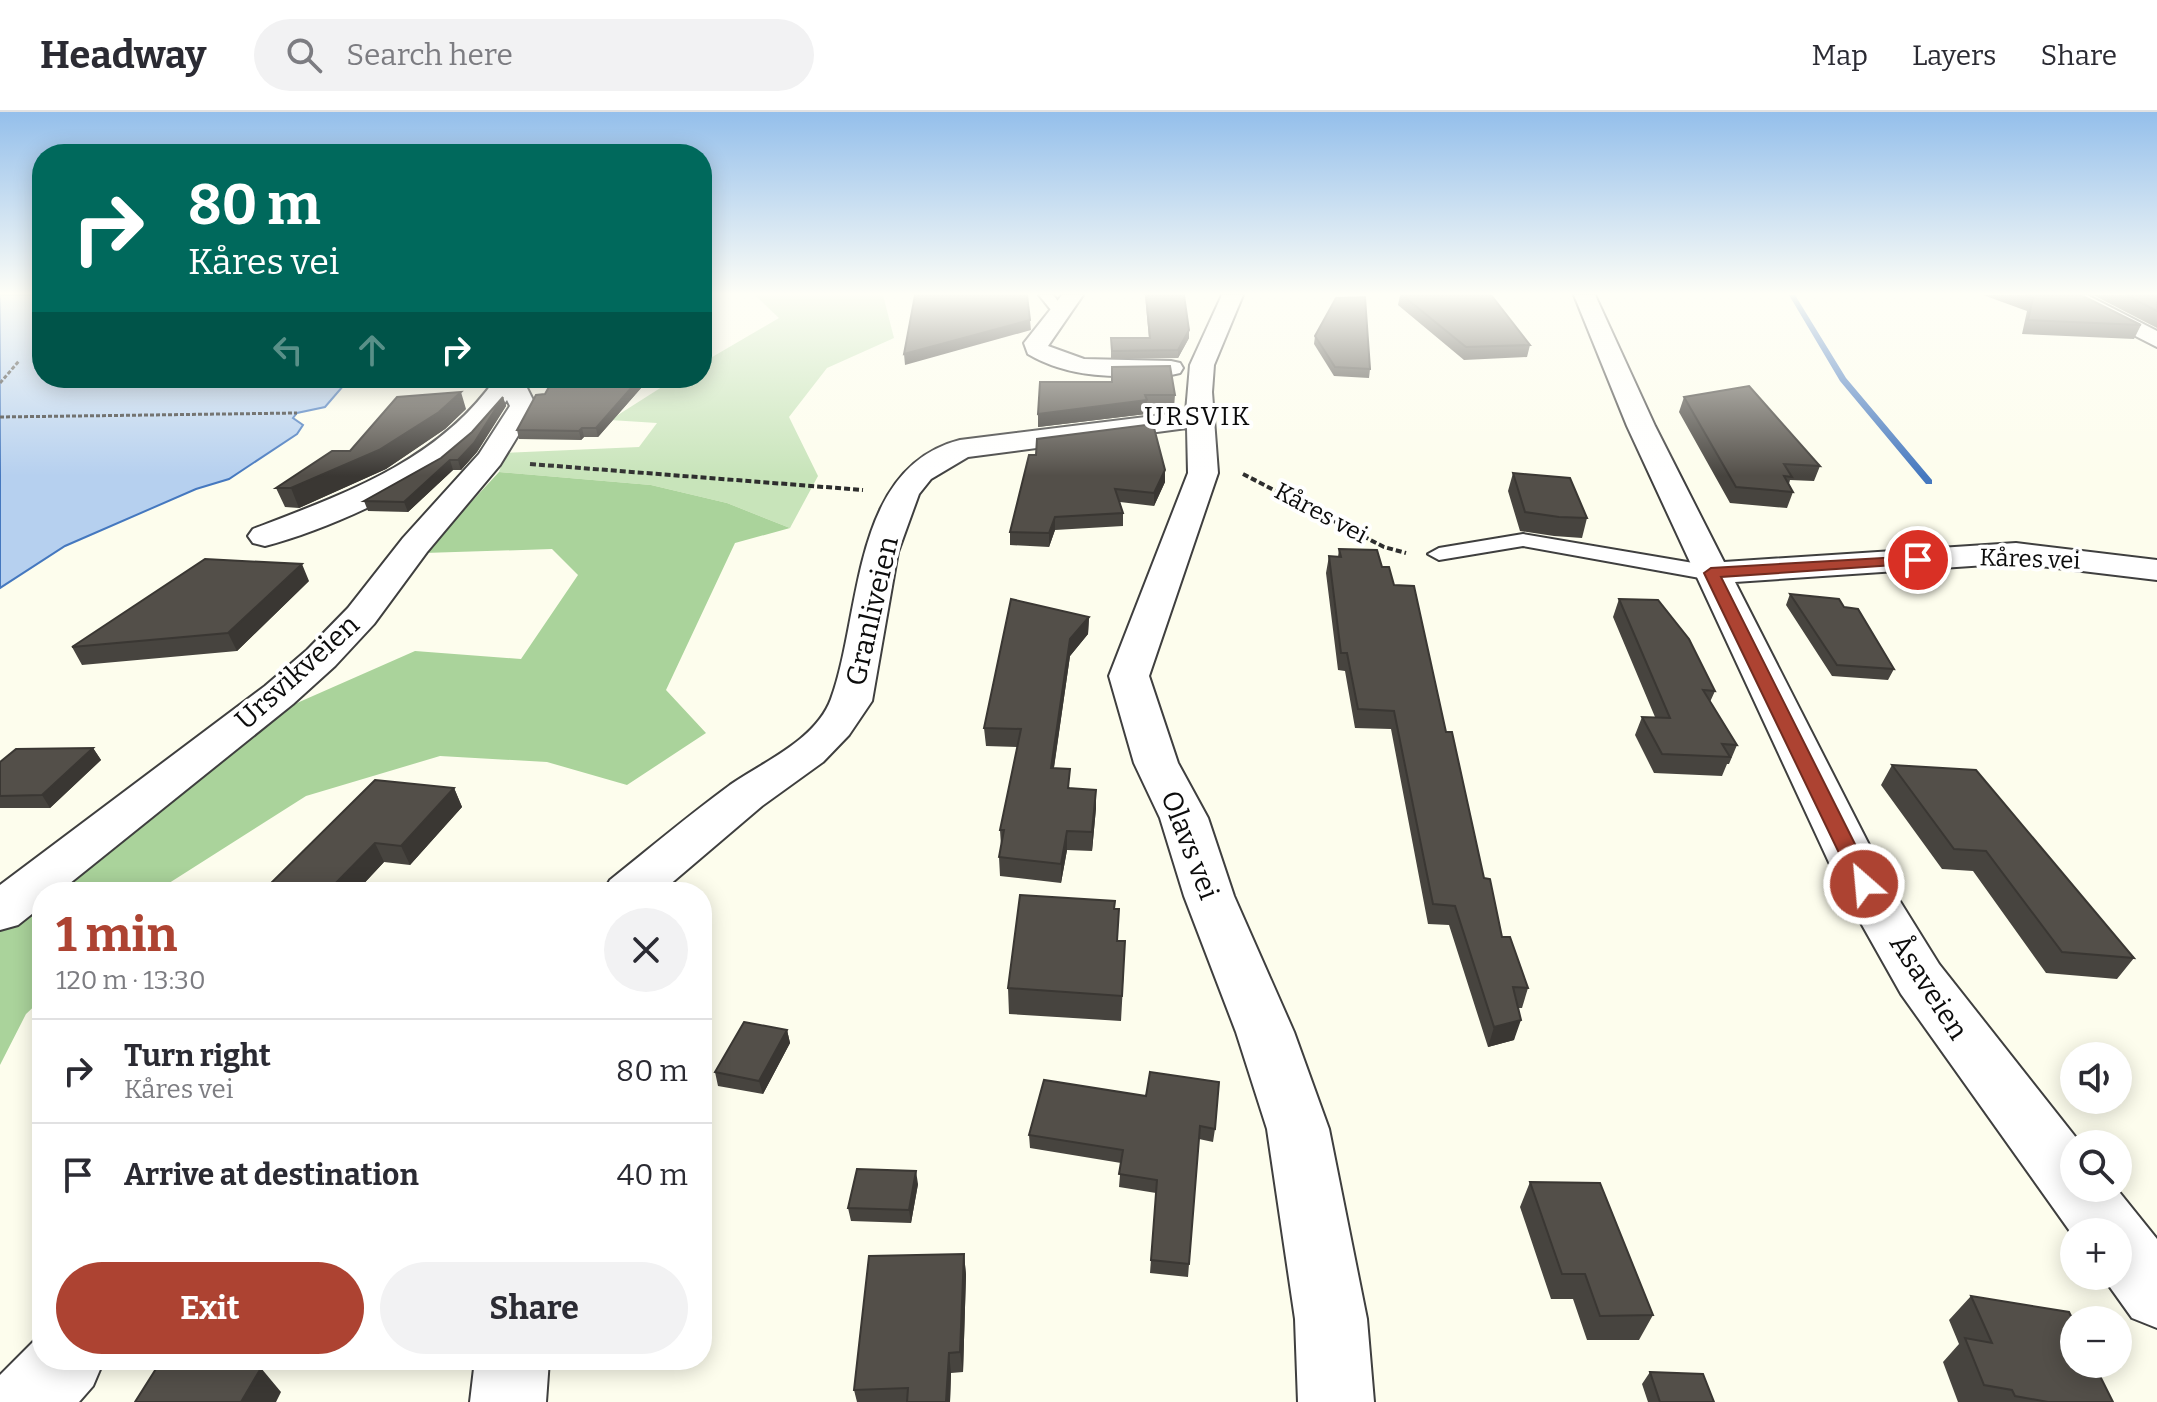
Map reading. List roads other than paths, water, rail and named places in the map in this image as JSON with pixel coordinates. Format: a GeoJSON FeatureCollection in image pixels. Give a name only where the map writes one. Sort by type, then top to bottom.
{"type":"FeatureCollection","features":[{"type":"Feature","properties":{"kind":"street"},"geometry":{"type":"LineString","coordinates":[[1044,355],[1061,362],[1095,367],[1201,367]]}},
{"type":"Feature","properties":{"kind":"street","name":"Olavs vei"},"geometry":{"type":"LineString","coordinates":[[1206,355],[1201,367],[1203,473],[1129,676],[1156,763],[1184,818],[1209,896],[1265,1032],[1298,1129],[1331,1319],[1336,1402]]}},
{"type":"Feature","properties":{"kind":"street","name":"Åsaveien"},"geometry":{"type":"LineString","coordinates":[[1610,355],[1711,573],[1864,884],[1920,979],[2060,1166]]}},
{"type":"Feature","properties":{"kind":"street"},"geometry":{"type":"LineString","coordinates":[[265,536],[342,506],[409,474],[444,451],[501,388]]}},
{"type":"Feature","properties":{"kind":"street","name":"Ursvikveien"},"geometry":{"type":"LineString","coordinates":[[39,882],[279,695],[321,658],[361,616],[415,545],[490,459],[523,406],[516,388]]}},
{"type":"Feature","properties":{"kind":"street","name":"Granliveien"},"geometry":{"type":"LineString","coordinates":[[640,882],[746,796],[808,753],[828,735],[851,701],[881,552],[904,493],[920,473],[960,449],[1202,441]]}},
{"type":"Feature","properties":{"kind":"street","name":"Kåres vei"},"geometry":{"type":"LineString","coordinates":[[1711,573],[2016,553],[2157,570]]}},
{"type":"Feature","properties":{"kind":"street","name":"Ursvikveien"},"geometry":{"type":"LineString","coordinates":[[0,912],[32,887]]}},
{"type":"Feature","properties":{"kind":"street","name":"Åsaveien"},"geometry":{"type":"LineString","coordinates":[[2087,1202],[2099,1218]]}},
{"type":"Feature","properties":{"kind":"street"},"geometry":{"type":"LineString","coordinates":[[2132,1261],[2157,1294]]}},
{"type":"Feature","properties":{"kind":"street"},"geometry":{"type":"LineString","coordinates":[[27,1402],[57,1370]]}},
{"type":"Feature","properties":{"kind":"street"},"geometry":{"type":"LineString","coordinates":[[508,1402],[511,1370]]}},
{"type":"Feature","properties":{"kind":"lane"},"geometry":{"type":"LineString","coordinates":[[1439,554],[1523,540],[1711,573]]}},
{"type":"Feature","properties":{"kind":"water"},"geometry":{"type":"Polygon","coordinates":[[[0,355],[32,355],[32,388],[341,388],[325,407],[297,413],[293,418],[303,425],[297,434],[229,479],[196,489],[65,546],[0,588],[0,355]]]}},
{"type":"Feature","properties":{"kind":"waterway"},"geometry":{"type":"LineString","coordinates":[[1829,355],[1843,379],[1929,482]]}},
{"type":"Feature","properties":{"kind":"district","name":"URSVIK"},"geometry":{"type":"Point","coordinates":[1198,416]}}]}
